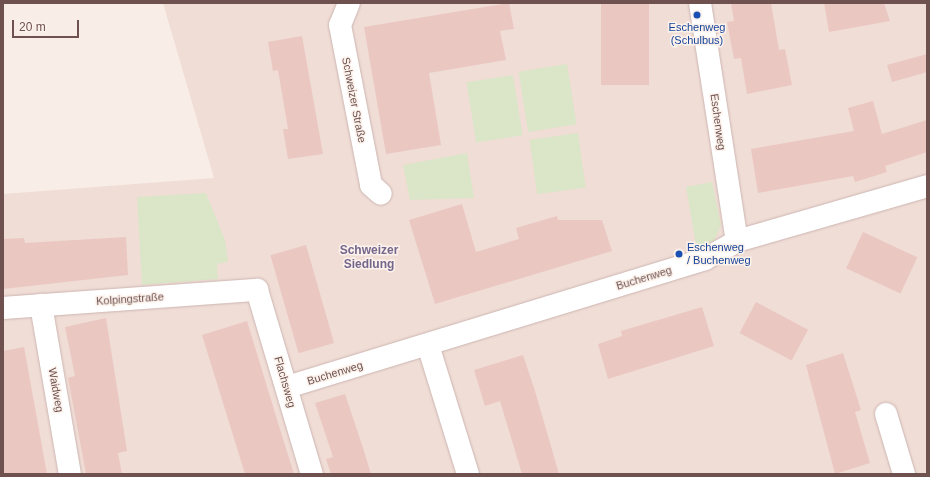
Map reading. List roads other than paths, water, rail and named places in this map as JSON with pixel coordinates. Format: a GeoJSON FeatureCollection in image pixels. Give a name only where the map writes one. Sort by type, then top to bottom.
{"type":"FeatureCollection","features":[{"type":"Feature","properties":{"kind":"street","name":"Schweizer Straße"},"geometry":{"type":"LineString","coordinates":[[348,3],[340,25],[371,185],[381,194]]}},
{"type":"Feature","properties":{"kind":"street","name":"Eschenweg"},"geometry":{"type":"LineString","coordinates":[[700,3],[737,241]]}},
{"type":"Feature","properties":{"kind":"street","name":"Buchenweg"},"geometry":{"type":"LineString","coordinates":[[287,387],[705,259],[737,241],[927,186]]}},
{"type":"Feature","properties":{"kind":"street","name":"Kolpingstraße"},"geometry":{"type":"LineString","coordinates":[[3,308],[258,290]]}},
{"type":"Feature","properties":{"kind":"street","name":"Flachsweg"},"geometry":{"type":"LineString","coordinates":[[258,290],[312,474]]}},
{"type":"Feature","properties":{"kind":"street","name":"Waidweg"},"geometry":{"type":"LineString","coordinates":[[42,305],[70,474]]}},
{"type":"Feature","properties":{"kind":"street"},"geometry":{"type":"LineString","coordinates":[[428,345],[468,474]]}},
{"type":"Feature","properties":{"kind":"street"},"geometry":{"type":"LineString","coordinates":[[886,414],[904,474]]}},
{"type":"Feature","properties":{"kind":"place","name":"Eschenweg (Schulbus)"},"geometry":{"type":"Point","coordinates":[697,15]}},
{"type":"Feature","properties":{"kind":"place","name":"Eschenweg / Buchenweg"},"geometry":{"type":"Point","coordinates":[679,254]}},
{"type":"Feature","properties":{"kind":"district","name":"Schweizer Siedlung"},"geometry":{"type":"Point","coordinates":[369,258]}}]}
